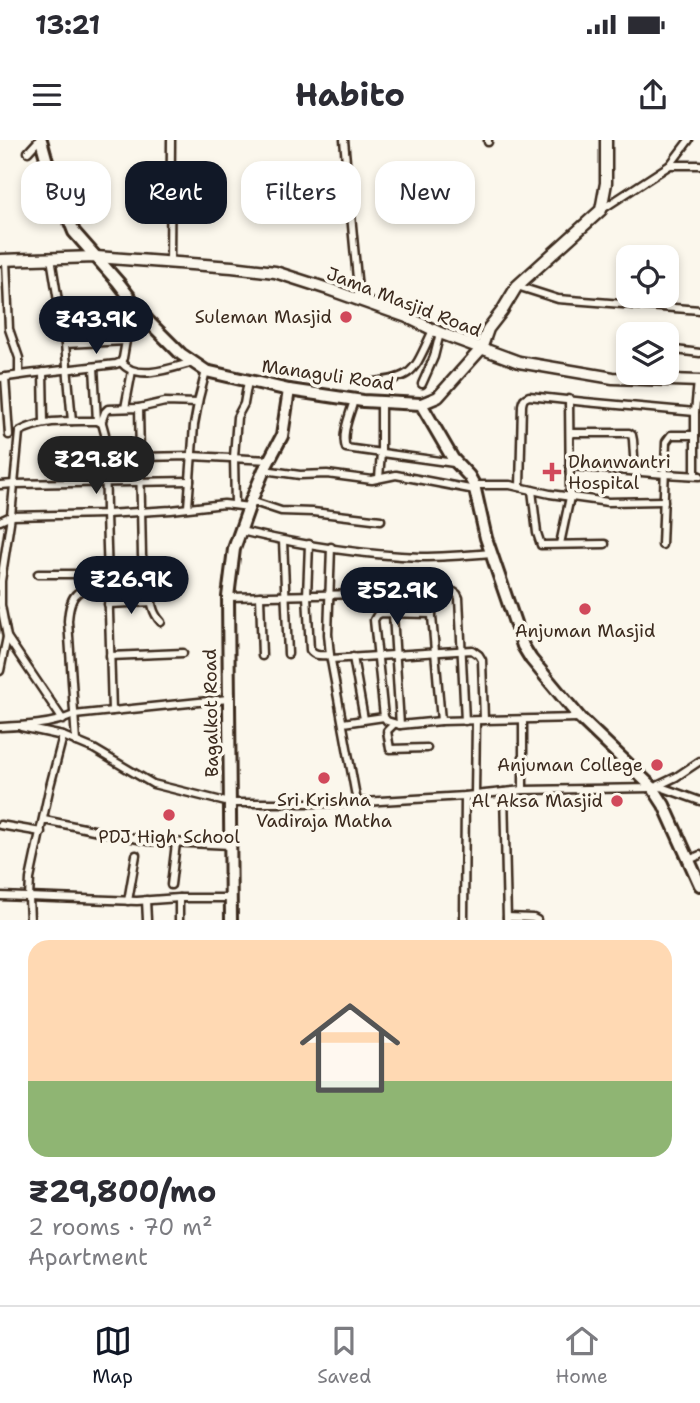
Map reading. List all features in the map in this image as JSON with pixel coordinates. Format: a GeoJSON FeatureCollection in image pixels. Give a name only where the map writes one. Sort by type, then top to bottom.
{"type":"FeatureCollection","features":[{"type":"Feature","properties":{"kind":"main road","name":"Managuli Road"},"geometry":{"type":"LineString","coordinates":[[40,140],[74,232],[148,321],[181,354],[206,371],[289,390],[354,400],[421,404]]}},
{"type":"Feature","properties":{"kind":"main road","name":"Bagalkot Road"},"geometry":{"type":"LineString","coordinates":[[231,920],[228,597],[232,558],[250,504],[282,436],[289,390]]}},
{"type":"Feature","properties":{"kind":"main road"},"geometry":{"type":"LineString","coordinates":[[421,404],[453,459],[475,487],[491,553],[523,646],[580,718],[655,787],[700,885]]}},
{"type":"Feature","properties":{"kind":"street"},"geometry":{"type":"LineString","coordinates":[[28,152],[40,140]]}},
{"type":"Feature","properties":{"kind":"street"},"geometry":{"type":"LineString","coordinates":[[170,263],[171,140]]}},
{"type":"Feature","properties":{"kind":"street"},"geometry":{"type":"LineString","coordinates":[[344,140],[359,300]]}},
{"type":"Feature","properties":{"kind":"street"},"geometry":{"type":"LineString","coordinates":[[601,211],[606,183],[606,140]]}},
{"type":"Feature","properties":{"kind":"street"},"geometry":{"type":"LineString","coordinates":[[421,404],[438,397],[481,349],[488,329],[517,286],[601,211],[670,165],[689,140]]}},
{"type":"Feature","properties":{"kind":"street"},"geometry":{"type":"LineString","coordinates":[[670,165],[700,165]]}},
{"type":"Feature","properties":{"kind":"street","name":"Jama Masjid Road"},"geometry":{"type":"LineString","coordinates":[[3,260],[96,257],[275,272],[407,317],[436,332],[519,362],[616,377]]}},
{"type":"Feature","properties":{"kind":"street"},"geometry":{"type":"LineString","coordinates":[[51,258],[65,344],[72,421]]}},
{"type":"Feature","properties":{"kind":"street"},"geometry":{"type":"LineString","coordinates":[[3,260],[9,329],[19,358],[19,375]]}},
{"type":"Feature","properties":{"kind":"street"},"geometry":{"type":"LineString","coordinates":[[517,286],[558,299],[700,310]]}},
{"type":"Feature","properties":{"kind":"street"},"geometry":{"type":"LineString","coordinates":[[138,308],[128,329],[121,362],[125,368],[139,373],[193,362]]}},
{"type":"Feature","properties":{"kind":"street"},"geometry":{"type":"LineString","coordinates":[[363,383],[407,375],[414,369],[436,332]]}},
{"type":"Feature","properties":{"kind":"street"},"geometry":{"type":"LineString","coordinates":[[422,384],[434,357],[436,332]]}},
{"type":"Feature","properties":{"kind":"street"},"geometry":{"type":"LineString","coordinates":[[65,344],[126,341]]}},
{"type":"Feature","properties":{"kind":"street"},"geometry":{"type":"LineString","coordinates":[[679,350],[700,353]]}},
{"type":"Feature","properties":{"kind":"street"},"geometry":{"type":"LineString","coordinates":[[9,435],[3,378],[121,362]]}},
{"type":"Feature","properties":{"kind":"street"},"geometry":{"type":"LineString","coordinates":[[94,367],[99,422],[104,427],[105,434],[112,710]]}},
{"type":"Feature","properties":{"kind":"street"},"geometry":{"type":"LineString","coordinates":[[125,408],[132,371]]}},
{"type":"Feature","properties":{"kind":"street"},"geometry":{"type":"LineString","coordinates":[[188,508],[198,403],[206,371]]}},
{"type":"Feature","properties":{"kind":"street"},"geometry":{"type":"LineString","coordinates":[[43,372],[44,423]]}},
{"type":"Feature","properties":{"kind":"street","name":"Jama Masjid Road"},"geometry":{"type":"LineString","coordinates":[[679,379],[699,381]]}},
{"type":"Feature","properties":{"kind":"street"},"geometry":{"type":"LineString","coordinates":[[235,505],[237,417],[244,404],[248,381]]}},
{"type":"Feature","properties":{"kind":"street"},"geometry":{"type":"LineString","coordinates":[[570,466],[698,475],[695,412],[699,381]]}},
{"type":"Feature","properties":{"kind":"street"},"geometry":{"type":"LineString","coordinates":[[520,487],[522,400],[529,396],[695,412]]}},
{"type":"Feature","properties":{"kind":"street"},"geometry":{"type":"LineString","coordinates":[[560,544],[570,497],[569,399]]}},
{"type":"Feature","properties":{"kind":"street"},"geometry":{"type":"LineString","coordinates":[[354,400],[346,426],[344,445],[350,449],[457,464]]}},
{"type":"Feature","properties":{"kind":"street"},"geometry":{"type":"LineString","coordinates":[[99,422],[108,409],[139,408],[165,402],[198,403]]}},
{"type":"Feature","properties":{"kind":"street"},"geometry":{"type":"LineString","coordinates":[[379,478],[381,402]]}},
{"type":"Feature","properties":{"kind":"street"},"geometry":{"type":"LineString","coordinates":[[139,408],[142,555],[149,571],[152,602],[161,622]]}},
{"type":"Feature","properties":{"kind":"street"},"geometry":{"type":"LineString","coordinates":[[0,439],[44,423],[99,422]]}},
{"type":"Feature","properties":{"kind":"street"},"geometry":{"type":"LineString","coordinates":[[19,432],[11,516],[1,581],[2,625],[7,637],[63,720]]}},
{"type":"Feature","properties":{"kind":"street"},"geometry":{"type":"LineString","coordinates":[[570,433],[629,433],[633,440],[635,472]]}},
{"type":"Feature","properties":{"kind":"street"},"geometry":{"type":"LineString","coordinates":[[662,545],[666,442],[671,435],[695,435]]}},
{"type":"Feature","properties":{"kind":"street"},"geometry":{"type":"LineString","coordinates":[[139,457],[234,457],[300,475],[327,474],[362,479],[396,475],[475,487],[510,485],[608,502],[664,501]]}},
{"type":"Feature","properties":{"kind":"street"},"geometry":{"type":"LineString","coordinates":[[0,485],[190,481]]}},
{"type":"Feature","properties":{"kind":"street"},"geometry":{"type":"LineString","coordinates":[[532,490],[541,545],[605,544]]}},
{"type":"Feature","properties":{"kind":"street"},"geometry":{"type":"LineString","coordinates":[[0,520],[11,516],[106,514],[250,504],[281,510],[381,520]]}},
{"type":"Feature","properties":{"kind":"street"},"geometry":{"type":"LineString","coordinates":[[241,531],[283,541],[420,557],[491,553]]}},
{"type":"Feature","properties":{"kind":"street"},"geometry":{"type":"LineString","coordinates":[[283,541],[288,654]]}},
{"type":"Feature","properties":{"kind":"street"},"geometry":{"type":"LineString","coordinates":[[309,544],[307,596],[312,654],[353,657],[472,650],[479,655],[480,720],[475,795]]}},
{"type":"Feature","properties":{"kind":"street"},"geometry":{"type":"LineString","coordinates":[[331,547],[328,634],[357,802]]}},
{"type":"Feature","properties":{"kind":"street"},"geometry":{"type":"LineString","coordinates":[[38,574],[108,574]]}},
{"type":"Feature","properties":{"kind":"street"},"geometry":{"type":"LineString","coordinates":[[76,742],[69,607],[78,591],[108,587]]}},
{"type":"Feature","properties":{"kind":"street"},"geometry":{"type":"LineString","coordinates":[[228,597],[454,592],[459,598],[465,721]]}},
{"type":"Feature","properties":{"kind":"street"},"geometry":{"type":"LineString","coordinates":[[430,593],[441,721]]}},
{"type":"Feature","properties":{"kind":"street"},"geometry":{"type":"LineString","coordinates":[[260,596],[262,656]]}},
{"type":"Feature","properties":{"kind":"street"},"geometry":{"type":"LineString","coordinates":[[108,604],[152,602]]}},
{"type":"Feature","properties":{"kind":"street"},"geometry":{"type":"LineString","coordinates":[[432,614],[381,613],[374,620],[384,717],[387,721],[397,724],[580,718]]}},
{"type":"Feature","properties":{"kind":"street"},"geometry":{"type":"LineString","coordinates":[[393,614],[397,724]]}},
{"type":"Feature","properties":{"kind":"street"},"geometry":{"type":"LineString","coordinates":[[0,671],[7,637]]}},
{"type":"Feature","properties":{"kind":"street"},"geometry":{"type":"LineString","coordinates":[[110,656],[183,653]]}},
{"type":"Feature","properties":{"kind":"street"},"geometry":{"type":"LineString","coordinates":[[353,657],[364,719]]}},
{"type":"Feature","properties":{"kind":"street"},"geometry":{"type":"LineString","coordinates":[[0,727],[21,727],[112,710],[228,699]]}},
{"type":"Feature","properties":{"kind":"street"},"geometry":{"type":"LineString","coordinates":[[342,723],[384,717]]}},
{"type":"Feature","properties":{"kind":"street"},"geometry":{"type":"LineString","coordinates":[[523,720],[523,790]]}},
{"type":"Feature","properties":{"kind":"street"},"geometry":{"type":"LineString","coordinates":[[397,724],[387,731],[390,749],[427,748]]}},
{"type":"Feature","properties":{"kind":"street"},"geometry":{"type":"LineString","coordinates":[[21,727],[64,736],[93,749],[153,784],[230,803],[357,802],[523,790],[655,787],[700,801]]}},
{"type":"Feature","properties":{"kind":"street"},"geometry":{"type":"LineString","coordinates":[[30,920],[30,879],[49,790],[64,736]]}},
{"type":"Feature","properties":{"kind":"street"},"geometry":{"type":"LineString","coordinates":[[655,787],[700,761]]}},
{"type":"Feature","properties":{"kind":"street"},"geometry":{"type":"LineString","coordinates":[[504,793],[507,918],[537,920]]}},
{"type":"Feature","properties":{"kind":"street"},"geometry":{"type":"LineString","coordinates":[[464,920],[465,796]]}},
{"type":"Feature","properties":{"kind":"street"},"geometry":{"type":"LineString","coordinates":[[44,820],[148,841],[230,845]]}},
{"type":"Feature","properties":{"kind":"street"},"geometry":{"type":"LineString","coordinates":[[0,824],[41,832]]}},
{"type":"Feature","properties":{"kind":"street"},"geometry":{"type":"LineString","coordinates":[[171,885],[176,842]]}},
{"type":"Feature","properties":{"kind":"street"},"geometry":{"type":"LineString","coordinates":[[128,901],[136,855]]}},
{"type":"Feature","properties":{"kind":"street"},"geometry":{"type":"LineString","coordinates":[[689,860],[700,855]]}},
{"type":"Feature","properties":{"kind":"street"},"geometry":{"type":"LineString","coordinates":[[0,896],[128,901],[230,898]]}},
{"type":"Feature","properties":{"kind":"street"},"geometry":{"type":"LineString","coordinates":[[178,898],[179,920]]}},
{"type":"Feature","properties":{"kind":"street"},"geometry":{"type":"LineString","coordinates":[[146,900],[147,920]]}},
{"type":"Feature","properties":{"kind":"place","name":"Suleman Masjid"},"geometry":{"type":"Point","coordinates":[346,317]}},
{"type":"Feature","properties":{"kind":"place","name":"Dhanwantri Hospital"},"geometry":{"type":"Point","coordinates":[552,472]}},
{"type":"Feature","properties":{"kind":"place","name":"Anjuman Masjid"},"geometry":{"type":"Point","coordinates":[585,609]}},
{"type":"Feature","properties":{"kind":"place","name":"Anjuman College"},"geometry":{"type":"Point","coordinates":[657,765]}},
{"type":"Feature","properties":{"kind":"place","name":"Sri Krishna Vadiraja Matha"},"geometry":{"type":"Point","coordinates":[324,778]}},
{"type":"Feature","properties":{"kind":"place","name":"Al Aksa Masjid"},"geometry":{"type":"Point","coordinates":[617,801]}},
{"type":"Feature","properties":{"kind":"place","name":"PDJ High School"},"geometry":{"type":"Point","coordinates":[169,815]}}]}
